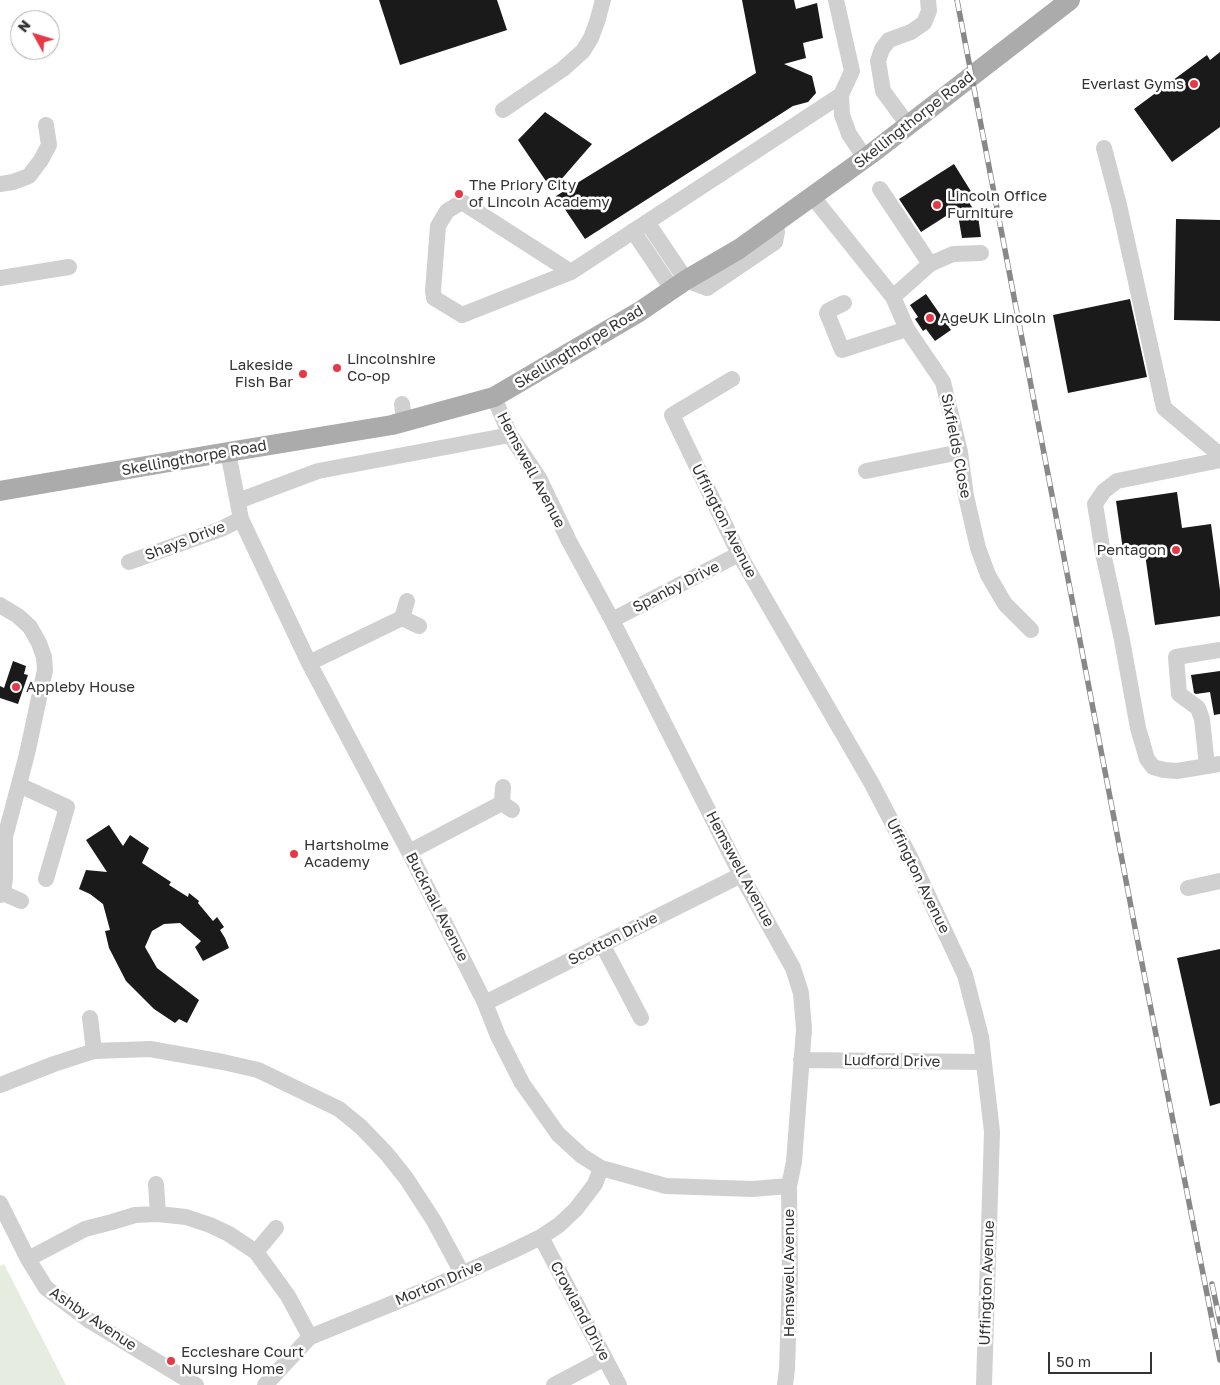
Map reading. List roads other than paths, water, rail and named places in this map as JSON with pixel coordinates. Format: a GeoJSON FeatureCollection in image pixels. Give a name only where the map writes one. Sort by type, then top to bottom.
{"type":"FeatureCollection","features":[{"type":"Feature","properties":{"kind":"main road","name":"Skellingthorpe Road"},"geometry":{"type":"LineString","coordinates":[[0,491],[392,425],[403,412],[494,397],[639,312],[679,285],[739,249],[865,158],[1070,0]]}},
{"type":"Feature","properties":{"kind":"street"},"geometry":{"type":"LineString","coordinates":[[503,110],[563,69],[583,51],[591,38],[603,0]]}},
{"type":"Feature","properties":{"kind":"street"},"geometry":{"type":"LineString","coordinates":[[836,0],[852,71],[841,95],[842,115],[845,124],[865,158]]}},
{"type":"Feature","properties":{"kind":"street"},"geometry":{"type":"LineString","coordinates":[[908,125],[883,91],[878,61],[882,49],[889,40],[911,32],[924,23],[929,11],[928,0]]}},
{"type":"Feature","properties":{"kind":"street"},"geometry":{"type":"LineString","coordinates":[[571,272],[462,202],[447,211],[438,226],[434,298],[462,315],[571,272],[841,95]]}},
{"type":"Feature","properties":{"kind":"street"},"geometry":{"type":"LineString","coordinates":[[0,184],[13,182],[29,176],[33,171],[49,145],[46,125]]}},
{"type":"Feature","properties":{"kind":"street"},"geometry":{"type":"LineString","coordinates":[[1104,148],[1120,210],[1164,408],[1217,454]]}},
{"type":"Feature","properties":{"kind":"street"},"geometry":{"type":"LineString","coordinates":[[880,190],[930,264]]}},
{"type":"Feature","properties":{"kind":"street","name":"Sixfields Close"},"geometry":{"type":"LineString","coordinates":[[812,196],[893,297],[908,329],[943,382],[960,452],[966,496],[978,548],[988,575],[1005,604],[1030,630]]}},
{"type":"Feature","properties":{"kind":"street"},"geometry":{"type":"LineString","coordinates":[[647,222],[679,285]]}},
{"type":"Feature","properties":{"kind":"street"},"geometry":{"type":"LineString","coordinates":[[633,231],[679,285]]}},
{"type":"Feature","properties":{"kind":"street"},"geometry":{"type":"LineString","coordinates":[[893,297],[930,264],[953,254],[981,253]]}},
{"type":"Feature","properties":{"kind":"street"},"geometry":{"type":"LineString","coordinates":[[0,278],[69,267]]}},
{"type":"Feature","properties":{"kind":"street"},"geometry":{"type":"LineString","coordinates":[[844,303],[827,313],[842,350],[908,329]]}},
{"type":"Feature","properties":{"kind":"street","name":"Uffington Avenue"},"geometry":{"type":"LineString","coordinates":[[732,379],[672,415],[739,554],[872,784],[933,904],[965,975],[981,1037],[992,1132],[984,1385]]}},
{"type":"Feature","properties":{"kind":"street","name":"Hemswell Avenue"},"geometry":{"type":"LineString","coordinates":[[494,397],[510,435],[539,478],[568,541],[612,620],[741,875],[793,968],[801,993],[804,1028],[794,1162],[789,1186],[790,1276],[788,1369],[785,1385]]}},
{"type":"Feature","properties":{"kind":"street"},"geometry":{"type":"LineString","coordinates":[[238,501],[318,471],[510,435]]}},
{"type":"Feature","properties":{"kind":"street","name":"Bucknall Avenue"},"geometry":{"type":"LineString","coordinates":[[228,452],[240,519],[309,663],[410,852],[485,1003],[498,1036],[522,1084],[558,1134],[582,1156],[601,1168],[666,1186],[752,1189],[789,1186]]}},
{"type":"Feature","properties":{"kind":"street"},"geometry":{"type":"LineString","coordinates":[[866,471],[960,452]]}},
{"type":"Feature","properties":{"kind":"street"},"geometry":{"type":"LineString","coordinates":[[1217,454],[1118,482],[1104,491],[1095,504],[1138,728],[1146,759],[1154,767],[1177,771],[1213,765],[1198,708],[1179,694],[1176,657],[1220,650]]}},
{"type":"Feature","properties":{"kind":"street","name":"Shays Drive"},"geometry":{"type":"LineString","coordinates":[[129,562],[221,528],[240,519]]}},
{"type":"Feature","properties":{"kind":"street","name":"Spanby Drive"},"geometry":{"type":"LineString","coordinates":[[612,620],[739,554]]}},
{"type":"Feature","properties":{"kind":"street"},"geometry":{"type":"LineString","coordinates":[[309,663],[402,618],[407,602]]}},
{"type":"Feature","properties":{"kind":"street"},"geometry":{"type":"LineString","coordinates":[[0,605],[18,616],[30,627],[44,657],[44,670],[27,754],[4,837],[5,878],[1,894],[22,901]]}},
{"type":"Feature","properties":{"kind":"street"},"geometry":{"type":"LineString","coordinates":[[402,618],[419,626]]}},
{"type":"Feature","properties":{"kind":"street"},"geometry":{"type":"LineString","coordinates":[[19,785],[67,807],[46,879]]}},
{"type":"Feature","properties":{"kind":"street"},"geometry":{"type":"LineString","coordinates":[[410,852],[506,800]]}},
{"type":"Feature","properties":{"kind":"street","name":"Scotton Drive"},"geometry":{"type":"LineString","coordinates":[[485,1003],[741,875]]}},
{"type":"Feature","properties":{"kind":"street"},"geometry":{"type":"LineString","coordinates":[[1188,888],[1220,881]]}},
{"type":"Feature","properties":{"kind":"street"},"geometry":{"type":"LineString","coordinates":[[602,944],[641,1018]]}},
{"type":"Feature","properties":{"kind":"street"},"geometry":{"type":"LineString","coordinates":[[90,1018],[94,1051]]}},
{"type":"Feature","properties":{"kind":"street"},"geometry":{"type":"LineString","coordinates":[[0,1086],[54,1064],[94,1051],[150,1049],[258,1070],[339,1109],[361,1127],[386,1153],[406,1178],[434,1221],[462,1273]]}},
{"type":"Feature","properties":{"kind":"street","name":"Ludford Drive"},"geometry":{"type":"LineString","coordinates":[[801,1060],[984,1062]]}},
{"type":"Feature","properties":{"kind":"street","name":"Morton Drive"},"geometry":{"type":"LineString","coordinates":[[265,1385],[310,1338],[428,1289],[541,1237],[559,1225],[576,1209],[595,1184],[601,1168]]}},
{"type":"Feature","properties":{"kind":"street"},"geometry":{"type":"LineString","coordinates":[[156,1184],[158,1214]]}},
{"type":"Feature","properties":{"kind":"street","name":"Ashby Avenue"},"geometry":{"type":"LineString","coordinates":[[2,1211],[46,1288],[90,1321],[196,1385]]}},
{"type":"Feature","properties":{"kind":"street"},"geometry":{"type":"LineString","coordinates":[[28,1259],[85,1229],[135,1215],[158,1214],[186,1218],[210,1225],[229,1234],[256,1252],[288,1296],[310,1338]]}},
{"type":"Feature","properties":{"kind":"street"},"geometry":{"type":"LineString","coordinates":[[256,1252],[276,1228]]}},
{"type":"Feature","properties":{"kind":"street","name":"Crowland Drive"},"geometry":{"type":"LineString","coordinates":[[541,1237],[620,1385]]}},
{"type":"Feature","properties":{"kind":"street"},"geometry":{"type":"LineString","coordinates":[[554,1385],[605,1358]]}},
{"type":"Feature","properties":{"kind":"railway"},"geometry":{"type":"LineString","coordinates":[[957,0],[1220,1360]]}},
{"type":"Feature","properties":{"kind":"railway"},"geometry":{"type":"LineString","coordinates":[[1212,1284],[1220,1322]]}},
{"type":"Feature","properties":{"kind":"place","name":"Everlast Gyms"},"geometry":{"type":"Point","coordinates":[1194,84]}},
{"type":"Feature","properties":{"kind":"place","name":"The Priory City of Lincoln Academy"},"geometry":{"type":"Point","coordinates":[459,194]}},
{"type":"Feature","properties":{"kind":"place","name":"Lincoln Office Furniture"},"geometry":{"type":"Point","coordinates":[937,205]}},
{"type":"Feature","properties":{"kind":"place","name":"AgeUK Lincoln"},"geometry":{"type":"Point","coordinates":[930,318]}},
{"type":"Feature","properties":{"kind":"place","name":"Lincolnshire Co-op"},"geometry":{"type":"Point","coordinates":[337,368]}},
{"type":"Feature","properties":{"kind":"place","name":"Lakeside Fish Bar"},"geometry":{"type":"Point","coordinates":[303,374]}},
{"type":"Feature","properties":{"kind":"place","name":"Pentagon"},"geometry":{"type":"Point","coordinates":[1176,550]}},
{"type":"Feature","properties":{"kind":"place","name":"Appleby House"},"geometry":{"type":"Point","coordinates":[16,687]}},
{"type":"Feature","properties":{"kind":"place","name":"Hartsholme Academy"},"geometry":{"type":"Point","coordinates":[294,854]}},
{"type":"Feature","properties":{"kind":"place","name":"Eccleshare Court Nursing Home"},"geometry":{"type":"Point","coordinates":[171,1361]}}]}
